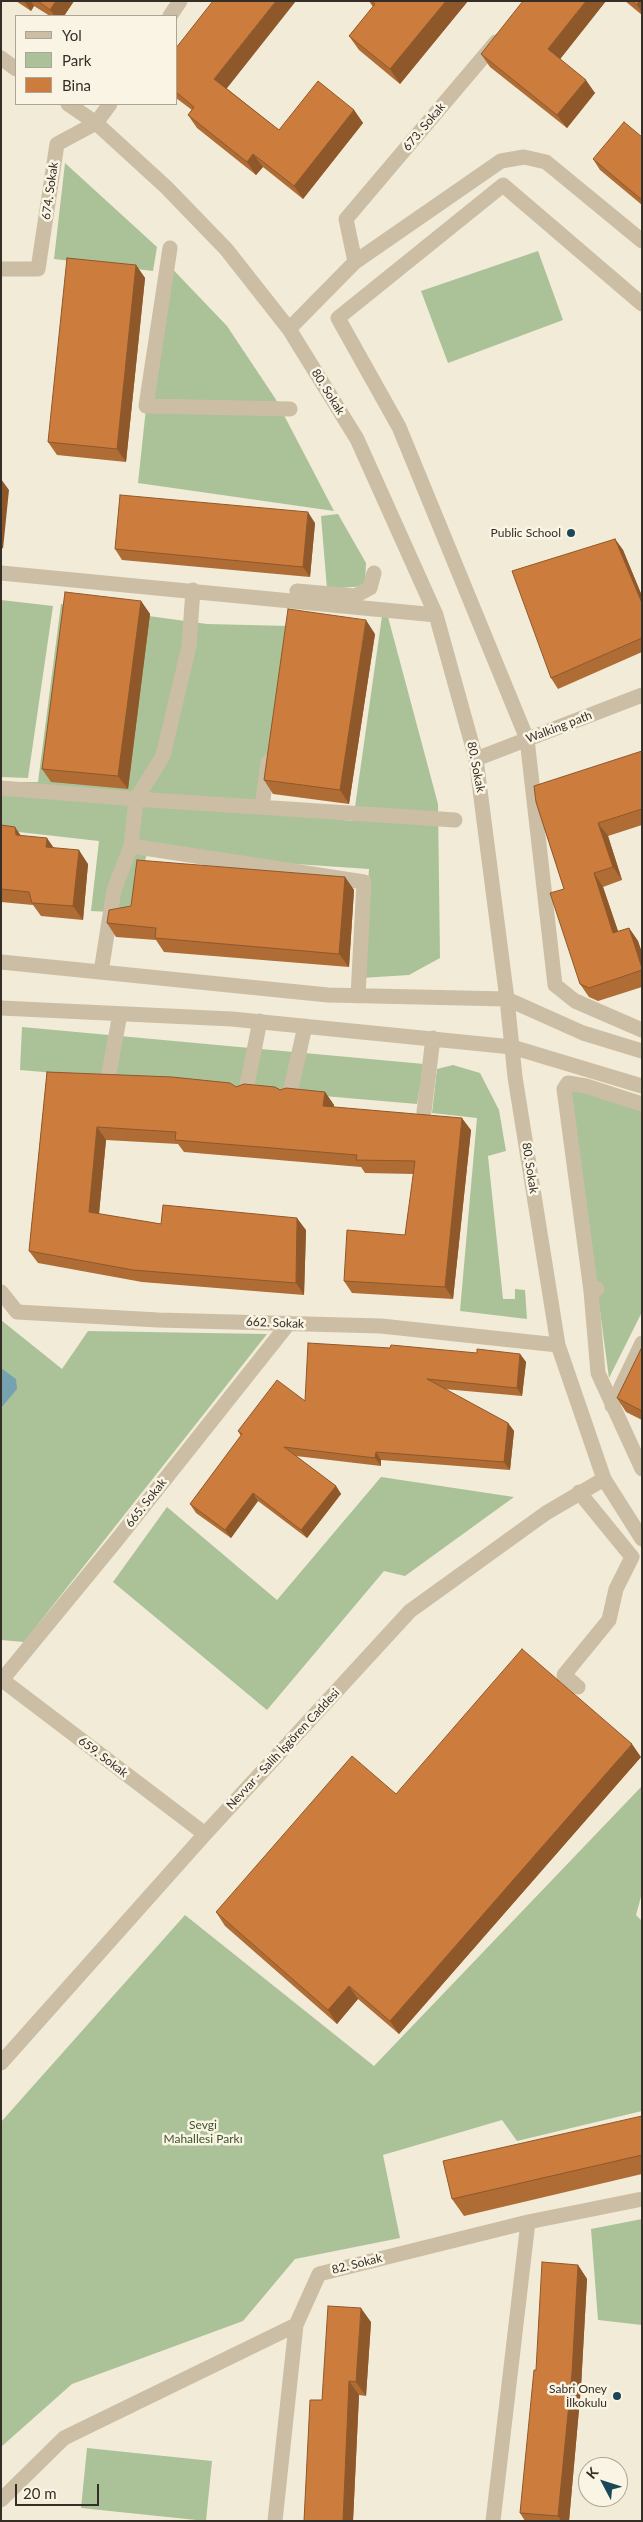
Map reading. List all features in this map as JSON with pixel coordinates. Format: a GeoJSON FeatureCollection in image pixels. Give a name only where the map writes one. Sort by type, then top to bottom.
{"type":"FeatureCollection","features":[{"type":"Feature","properties":{"kind":"street"},"geometry":{"type":"LineString","coordinates":[[171,15],[180,1]]}},
{"type":"Feature","properties":{"kind":"street","name":"673. Sokak"},"geometry":{"type":"LineString","coordinates":[[355,262],[346,219],[505,31]]}},
{"type":"Feature","properties":{"kind":"street"},"geometry":{"type":"LineString","coordinates":[[1,58],[15,67]]}},
{"type":"Feature","properties":{"kind":"street","name":"80. Sokak"},"geometry":{"type":"LineString","coordinates":[[69,105],[96,123],[166,187],[226,249],[289,330],[357,439],[436,615],[476,759],[507,999],[515,1077],[558,1345],[604,1479],[642,1539]]}},
{"type":"Feature","properties":{"kind":"street","name":"674. Sokak"},"geometry":{"type":"LineString","coordinates":[[1,269],[38,269],[56,144],[96,123],[109,105]]}},
{"type":"Feature","properties":{"kind":"street"},"geometry":{"type":"LineString","coordinates":[[289,330],[355,262],[501,161],[524,157],[546,162],[642,241]]}},
{"type":"Feature","properties":{"kind":"street"},"geometry":{"type":"LineString","coordinates":[[642,304],[503,184],[338,318],[399,427],[527,739],[555,985],[575,1001],[642,1030]]}},
{"type":"Feature","properties":{"kind":"street"},"geometry":{"type":"LineString","coordinates":[[170,248],[146,406],[290,408]]}},
{"type":"Feature","properties":{"kind":"street"},"geometry":{"type":"LineString","coordinates":[[1,567],[355,596],[370,588],[374,573]]}},
{"type":"Feature","properties":{"kind":"street"},"geometry":{"type":"LineString","coordinates":[[1,573],[193,590],[436,615]]}},
{"type":"Feature","properties":{"kind":"street"},"geometry":{"type":"LineString","coordinates":[[101,972],[114,890],[131,846],[136,799],[162,756],[189,646],[193,590]]}},
{"type":"Feature","properties":{"kind":"street"},"geometry":{"type":"LineString","coordinates":[[288,621],[291,601]]}},
{"type":"Feature","properties":{"kind":"street","name":"Walking path"},"geometry":{"type":"LineString","coordinates":[[476,759],[642,695]]}},
{"type":"Feature","properties":{"kind":"street"},"geometry":{"type":"LineString","coordinates":[[262,807],[270,748]]}},
{"type":"Feature","properties":{"kind":"street"},"geometry":{"type":"LineString","coordinates":[[1,788],[455,820]]}},
{"type":"Feature","properties":{"kind":"street"},"geometry":{"type":"LineString","coordinates":[[131,846],[364,882],[358,996]]}},
{"type":"Feature","properties":{"kind":"street"},"geometry":{"type":"LineString","coordinates":[[1,962],[328,995],[507,999],[583,1034],[642,1052]]}},
{"type":"Feature","properties":{"kind":"street"},"geometry":{"type":"LineString","coordinates":[[1,1008],[260,1022],[512,1047],[642,1086]]}},
{"type":"Feature","properties":{"kind":"street"},"geometry":{"type":"LineString","coordinates":[[108,1078],[120,1014]]}},
{"type":"Feature","properties":{"kind":"street"},"geometry":{"type":"LineString","coordinates":[[246,1090],[260,1022]]}},
{"type":"Feature","properties":{"kind":"street"},"geometry":{"type":"LineString","coordinates":[[290,1093],[304,1026]]}},
{"type":"Feature","properties":{"kind":"street"},"geometry":{"type":"LineString","coordinates":[[424,1112],[433,1038]]}},
{"type":"Feature","properties":{"kind":"street"},"geometry":{"type":"LineString","coordinates":[[642,1104],[586,1086],[568,1083],[564,1089],[594,1290],[598,1373],[642,1469]]}},
{"type":"Feature","properties":{"kind":"street","name":"662. Sokak"},"geometry":{"type":"LineString","coordinates":[[1,1292],[18,1312],[380,1326],[558,1345]]}},
{"type":"Feature","properties":{"kind":"street","name":"665. Sokak"},"geometry":{"type":"LineString","coordinates":[[2,1680],[116,1541],[289,1323]]}},
{"type":"Feature","properties":{"kind":"street"},"geometry":{"type":"LineString","coordinates":[[612,1406],[642,1343]]}},
{"type":"Feature","properties":{"kind":"street","name":"Nevvar - Salih İşgören Caddesi"},"geometry":{"type":"LineString","coordinates":[[1,2063],[205,1834],[410,1611],[546,1513],[604,1479]]}},
{"type":"Feature","properties":{"kind":"street"},"geometry":{"type":"LineString","coordinates":[[578,1687],[564,1675],[609,1620],[616,1589],[632,1557],[579,1492]]}},
{"type":"Feature","properties":{"kind":"street","name":"659. Sokak"},"geometry":{"type":"LineString","coordinates":[[2,1680],[205,1834]]}},
{"type":"Feature","properties":{"kind":"street","name":"82. Sokak"},"geometry":{"type":"LineString","coordinates":[[275,2521],[296,2325],[319,2274],[528,2222],[642,2199]]}},
{"type":"Feature","properties":{"kind":"street"},"geometry":{"type":"LineString","coordinates":[[493,2521],[528,2222]]}},
{"type":"Feature","properties":{"kind":"street"},"geometry":{"type":"LineString","coordinates":[[1,2500],[64,2438],[296,2325]]}},
{"type":"Feature","properties":{"kind":"green space"},"geometry":{"type":"Polygon","coordinates":[[[65,163],[157,247],[153,271],[54,259],[65,163]]]}},
{"type":"Feature","properties":{"kind":"green space"},"geometry":{"type":"Polygon","coordinates":[[[538,251],[563,320],[448,363],[421,291],[538,251]]]}},
{"type":"Feature","properties":{"kind":"green space"},"geometry":{"type":"Polygon","coordinates":[[[162,258],[227,326],[275,398],[334,511],[138,483],[162,258]]]}},
{"type":"Feature","properties":{"kind":"green space"},"geometry":{"type":"Polygon","coordinates":[[[338,514],[366,563],[365,586],[327,589],[321,516],[338,514]]]}},
{"type":"Feature","properties":{"kind":"green space"},"geometry":{"type":"Polygon","coordinates":[[[1,600],[53,606],[28,778],[1,777],[1,600]]]}},
{"type":"Feature","properties":{"kind":"green space"},"geometry":{"type":"Polygon","coordinates":[[[384,602],[438,804],[440,958],[409,975],[361,978],[369,869],[147,854],[130,913],[91,911],[99,841],[1,830],[1,782],[38,782],[61,604],[207,624],[289,626],[264,811],[353,821],[384,602]]]}},
{"type":"Feature","properties":{"kind":"green space"},"geometry":{"type":"Polygon","coordinates":[[[22,1027],[424,1064],[417,1104],[20,1070],[22,1027]]]}},
{"type":"Feature","properties":{"kind":"green space"},"geometry":{"type":"Polygon","coordinates":[[[453,1065],[480,1073],[499,1110],[506,1151],[488,1156],[503,1299],[515,1299],[515,1289],[525,1290],[527,1319],[460,1311],[477,1118],[432,1113],[437,1069],[453,1065]]]}},
{"type":"Feature","properties":{"kind":"green space"},"geometry":{"type":"Polygon","coordinates":[[[570,1088],[642,1108],[642,1312],[609,1378],[570,1088]]]}},
{"type":"Feature","properties":{"kind":"green space"},"geometry":{"type":"Polygon","coordinates":[[[1,1320],[62,1369],[88,1331],[267,1334],[24,1642],[1,1640],[1,1320]]]}},
{"type":"Feature","properties":{"kind":"green space"},"geometry":{"type":"Polygon","coordinates":[[[381,1477],[514,1497],[405,1576],[384,1571],[267,1710],[113,1582],[167,1507],[277,1600],[381,1477]]]}},
{"type":"Feature","properties":{"kind":"green space","name":"Sevgi Mahallesi Parkı"},"geometry":{"type":"Polygon","coordinates":[[[642,1786],[642,1893],[636,1915],[642,1921],[642,2111],[517,2141],[502,2120],[383,2155],[400,2238],[295,2259],[243,2321],[72,2384],[1,2447],[1,2122],[185,1915],[374,2066],[642,1786]]]}},
{"type":"Feature","properties":{"kind":"green space"},"geometry":{"type":"Polygon","coordinates":[[[642,2219],[642,2325],[598,2320],[591,2229],[642,2219]]]}},
{"type":"Feature","properties":{"kind":"green space"},"geometry":{"type":"Polygon","coordinates":[[[87,2448],[212,2461],[206,2521],[81,2508],[87,2448]]]}},
{"type":"Feature","properties":{"kind":"water"},"geometry":{"type":"Polygon","coordinates":[[[1,1368],[16,1379],[17,1389],[1,1408],[1,1368]]]}},
{"type":"Feature","properties":{"kind":"building"},"geometry":{"type":"Polygon","coordinates":[[[38,1],[56,1],[50,10],[38,1]]]}},
{"type":"Feature","properties":{"kind":"building"},"geometry":{"type":"Polygon","coordinates":[[[213,1],[276,1],[214,79],[279,130],[318,81],[354,110],[294,186],[253,154],[247,162],[188,115],[194,107],[178,94],[178,45],[213,1]]]}},
{"type":"Feature","properties":{"kind":"building"},"geometry":{"type":"Polygon","coordinates":[[[371,1],[446,1],[390,69],[349,36],[375,4],[371,1]]]}},
{"type":"Feature","properties":{"kind":"building"},"geometry":{"type":"Polygon","coordinates":[[[523,1],[586,1],[548,49],[586,80],[557,115],[481,54],[523,1]]]}},
{"type":"Feature","properties":{"kind":"building"},"geometry":{"type":"Polygon","coordinates":[[[624,122],[642,137],[642,200],[593,159],[624,122]]]}},
{"type":"Feature","properties":{"kind":"building"},"geometry":{"type":"Polygon","coordinates":[[[67,258],[136,265],[117,449],[48,442],[67,258]]]}},
{"type":"Feature","properties":{"kind":"building"},"geometry":{"type":"Polygon","coordinates":[[[120,495],[308,512],[303,567],[115,549],[120,495]]]}},
{"type":"Feature","properties":{"kind":"building"},"geometry":{"type":"Polygon","coordinates":[[[615,539],[642,603],[642,638],[551,678],[512,571],[615,539]]]}},
{"type":"Feature","properties":{"kind":"building"},"geometry":{"type":"Polygon","coordinates":[[[65,592],[141,601],[118,776],[42,769],[65,592]]]}},
{"type":"Feature","properties":{"kind":"building"},"geometry":{"type":"Polygon","coordinates":[[[288,609],[366,620],[340,790],[264,780],[288,609]]]}},
{"type":"Feature","properties":{"kind":"building"},"geometry":{"type":"Polygon","coordinates":[[[642,751],[642,809],[598,823],[613,867],[594,873],[613,933],[629,928],[642,970],[589,988],[580,984],[550,893],[564,889],[536,802],[534,786],[642,751]]]}},
{"type":"Feature","properties":{"kind":"building"},"geometry":{"type":"Polygon","coordinates":[[[1,825],[15,827],[16,835],[47,838],[46,847],[79,850],[73,906],[32,903],[29,892],[1,889],[1,825]]]}},
{"type":"Feature","properties":{"kind":"building"},"geometry":{"type":"Polygon","coordinates":[[[137,860],[345,877],[339,954],[155,938],[156,928],[107,923],[109,910],[131,906],[137,860]]]}},
{"type":"Feature","properties":{"kind":"building"},"geometry":{"type":"Polygon","coordinates":[[[47,1072],[172,1077],[230,1083],[236,1087],[244,1084],[275,1087],[280,1090],[286,1088],[325,1092],[323,1106],[462,1118],[445,1287],[344,1281],[347,1230],[405,1235],[415,1161],[356,1160],[357,1155],[175,1140],[176,1132],[97,1127],[89,1212],[161,1224],[163,1205],[297,1218],[296,1283],[133,1270],[29,1251],[47,1072]]]}},
{"type":"Feature","properties":{"kind":"building"},"geometry":{"type":"Polygon","coordinates":[[[308,1343],[390,1348],[391,1345],[477,1353],[477,1349],[520,1354],[517,1388],[427,1379],[508,1423],[504,1462],[376,1452],[375,1458],[284,1447],[336,1486],[301,1530],[253,1493],[225,1530],[190,1504],[242,1434],[238,1431],[277,1380],[305,1401],[308,1343]]]}},
{"type":"Feature","properties":{"kind":"building"},"geometry":{"type":"Polygon","coordinates":[[[642,1347],[642,1411],[617,1398],[642,1347]]]}},
{"type":"Feature","properties":{"kind":"building"},"geometry":{"type":"Polygon","coordinates":[[[522,1649],[632,1744],[390,2021],[349,1986],[328,2010],[216,1912],[352,1756],[396,1794],[522,1649]]]}},
{"type":"Feature","properties":{"kind":"building"},"geometry":{"type":"Polygon","coordinates":[[[642,2116],[642,2155],[452,2199],[443,2161],[642,2116]]]}},
{"type":"Feature","properties":{"kind":"building"},"geometry":{"type":"Polygon","coordinates":[[[542,2262],[578,2265],[572,2373],[558,2516],[520,2513],[534,2370],[536,2370],[542,2262]]]}},
{"type":"Feature","properties":{"kind":"building"},"geometry":{"type":"Polygon","coordinates":[[[328,2306],[361,2308],[356,2382],[349,2381],[343,2521],[304,2521],[310,2400],[322,2400],[328,2306]]]}},
{"type":"Feature","properties":{"kind":"place","name":"Public School"},"geometry":{"type":"Point","coordinates":[571,533]}},
{"type":"Feature","properties":{"kind":"place","name":"Sabri Oney İlkokulu"},"geometry":{"type":"Point","coordinates":[617,2396]}}]}
